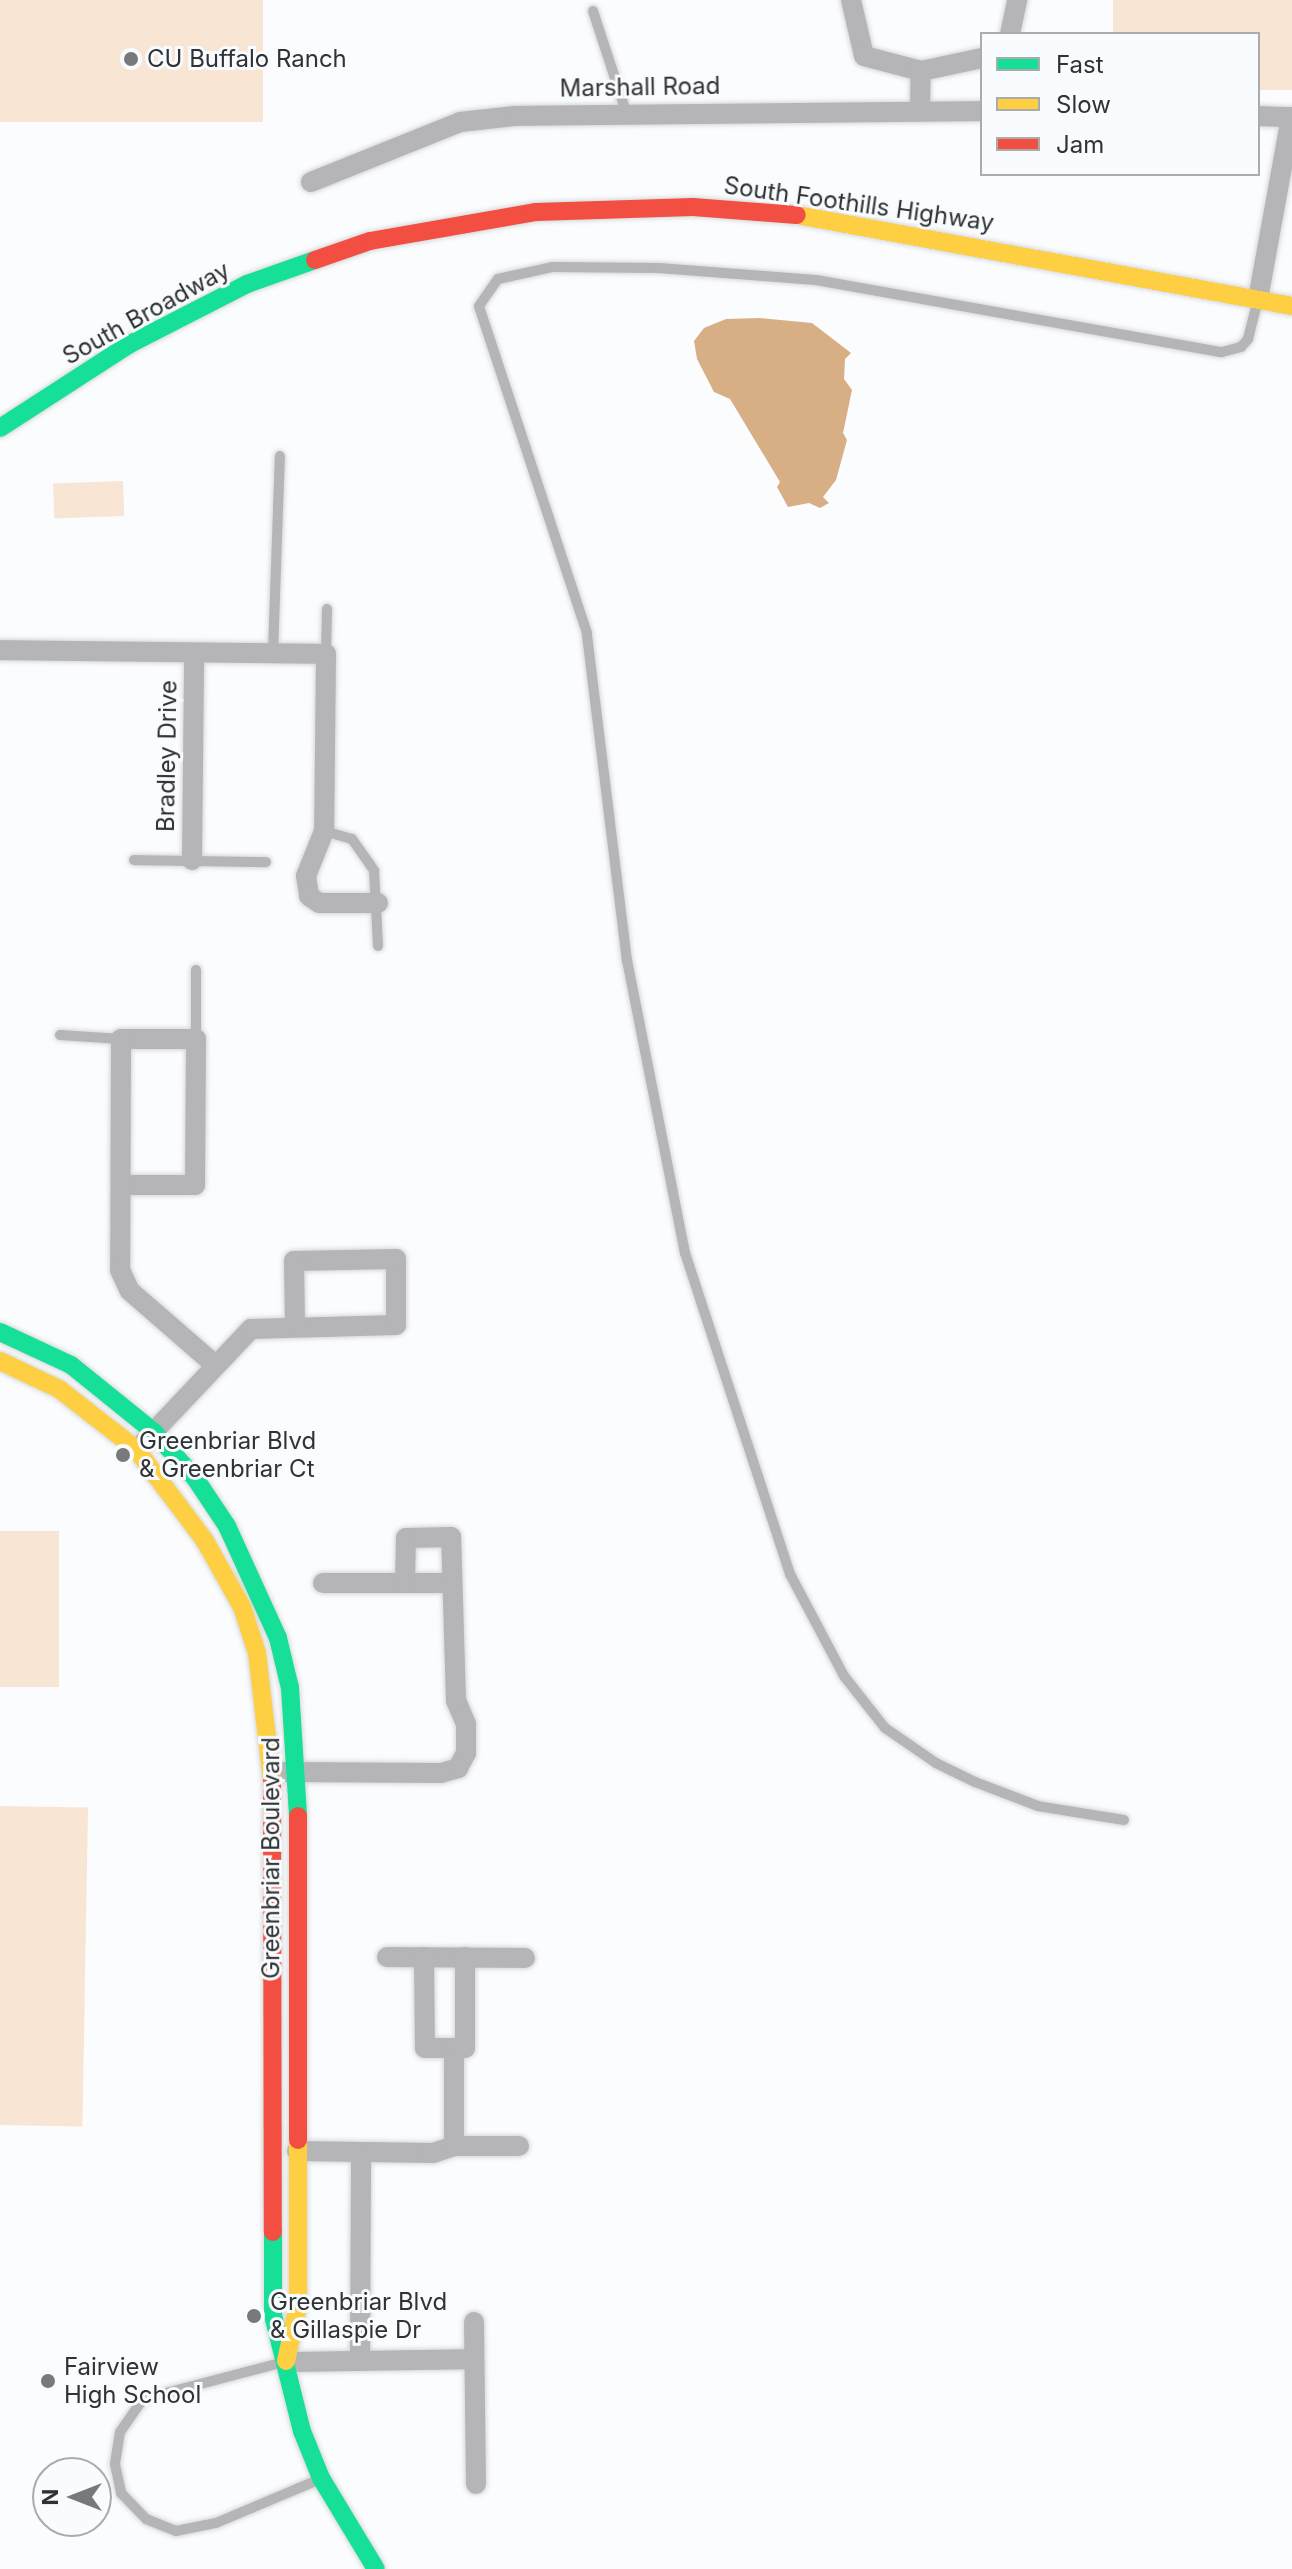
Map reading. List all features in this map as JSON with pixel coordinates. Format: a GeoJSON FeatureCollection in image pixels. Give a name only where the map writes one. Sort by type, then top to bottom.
{"type":"FeatureCollection","features":[{"type":"Feature","properties":{"kind":"main road","name":"South Foothills Highway"},"geometry":{"type":"LineString","coordinates":[[323,256],[484,217],[627,207],[732,208],[879,226],[1292,306]]}},
{"type":"Feature","properties":{"kind":"main road","name":"South Broadway"},"geometry":{"type":"LineString","coordinates":[[0,428],[200,306],[323,256]]}},
{"type":"Feature","properties":{"kind":"main road","name":"Greenbriar Boulevard"},"geometry":{"type":"LineString","coordinates":[[0,1332],[71,1365],[154,1432],[195,1478],[260,1590],[290,1688],[298,1772],[298,2306],[286,2362]]}},
{"type":"Feature","properties":{"kind":"main road","name":"Greenbriar Boulevard"},"geometry":{"type":"LineString","coordinates":[[0,1361],[59,1389],[136,1449],[205,1541],[242,1607],[257,1653],[272,1772],[273,2315],[302,2431],[321,2478],[376,2569]]}},
{"type":"Feature","properties":{"kind":"street"},"geometry":{"type":"LineString","coordinates":[[851,0],[864,56],[921,71],[980,58]]}},
{"type":"Feature","properties":{"kind":"street"},"geometry":{"type":"LineString","coordinates":[[1010,32],[1017,0]]}},
{"type":"Feature","properties":{"kind":"street"},"geometry":{"type":"LineString","coordinates":[[920,110],[921,71]]}},
{"type":"Feature","properties":{"kind":"street","name":"Marshall Road"},"geometry":{"type":"LineString","coordinates":[[311,182],[460,122],[515,116],[980,111]]}},
{"type":"Feature","properties":{"kind":"street"},"geometry":{"type":"LineString","coordinates":[[1258,299],[1292,117],[1260,116]]}},
{"type":"Feature","properties":{"kind":"street","name":"Bradley Drive"},"geometry":{"type":"LineString","coordinates":[[0,650],[326,654]]}},
{"type":"Feature","properties":{"kind":"street","name":"Bradley Drive"},"geometry":{"type":"LineString","coordinates":[[192,860],[194,653]]}},
{"type":"Feature","properties":{"kind":"street"},"geometry":{"type":"LineString","coordinates":[[326,654],[324,831],[306,876],[309,896],[319,903],[378,903]]}},
{"type":"Feature","properties":{"kind":"street"},"geometry":{"type":"LineString","coordinates":[[122,1185],[195,1185],[196,1039],[121,1039],[120,1270],[130,1291],[215,1365]]}},
{"type":"Feature","properties":{"kind":"street"},"geometry":{"type":"LineString","coordinates":[[136,1449],[251,1329],[295,1324],[396,1325],[396,1259],[294,1261],[295,1324]]}},
{"type":"Feature","properties":{"kind":"street"},"geometry":{"type":"LineString","coordinates":[[272,1772],[441,1773],[458,1768],[466,1753],[466,1724],[456,1701],[451,1537],[406,1538],[405,1583]]}},
{"type":"Feature","properties":{"kind":"street"},"geometry":{"type":"LineString","coordinates":[[323,1583],[452,1583]]}},
{"type":"Feature","properties":{"kind":"street"},"geometry":{"type":"LineString","coordinates":[[387,1957],[525,1958]]}},
{"type":"Feature","properties":{"kind":"street"},"geometry":{"type":"LineString","coordinates":[[424,1957],[425,2048],[465,2048],[465,1957]]}},
{"type":"Feature","properties":{"kind":"street"},"geometry":{"type":"LineString","coordinates":[[454,2048],[454,2146]]}},
{"type":"Feature","properties":{"kind":"street"},"geometry":{"type":"LineString","coordinates":[[297,2151],[433,2153],[454,2146],[519,2146]]}},
{"type":"Feature","properties":{"kind":"street"},"geometry":{"type":"LineString","coordinates":[[360,2359],[361,2154]]}},
{"type":"Feature","properties":{"kind":"street"},"geometry":{"type":"LineString","coordinates":[[474,2322],[476,2484]]}},
{"type":"Feature","properties":{"kind":"street"},"geometry":{"type":"LineString","coordinates":[[286,2362],[473,2359]]}},
{"type":"Feature","properties":{"kind":"lane"},"geometry":{"type":"LineString","coordinates":[[593,11],[627,115]]}},
{"type":"Feature","properties":{"kind":"lane"},"geometry":{"type":"LineString","coordinates":[[1124,1820],[1038,1806],[975,1782],[936,1763],[885,1728],[844,1676],[790,1574],[685,1253],[627,961],[587,633],[479,306],[498,279],[552,267],[659,268],[816,280],[1222,352],[1241,347],[1248,339],[1258,299]]}},
{"type":"Feature","properties":{"kind":"lane"},"geometry":{"type":"LineString","coordinates":[[273,653],[280,456]]}},
{"type":"Feature","properties":{"kind":"lane"},"geometry":{"type":"LineString","coordinates":[[326,654],[327,609]]}},
{"type":"Feature","properties":{"kind":"lane"},"geometry":{"type":"LineString","coordinates":[[324,831],[352,839],[374,871],[378,946]]}},
{"type":"Feature","properties":{"kind":"lane"},"geometry":{"type":"LineString","coordinates":[[134,860],[266,862]]}},
{"type":"Feature","properties":{"kind":"lane"},"geometry":{"type":"LineString","coordinates":[[196,970],[196,1039]]}},
{"type":"Feature","properties":{"kind":"lane"},"geometry":{"type":"LineString","coordinates":[[60,1035],[121,1039]]}},
{"type":"Feature","properties":{"kind":"lane"},"geometry":{"type":"LineString","coordinates":[[286,2362],[143,2399],[120,2432],[115,2464],[121,2493],[146,2519],[176,2531],[216,2523],[321,2478]]}},
{"type":"Feature","properties":{"kind":"shaded area","name":"CU Buffalo Ranch"},"geometry":{"type":"Polygon","coordinates":[[[0,0],[263,0],[263,122],[0,122],[0,0]]]}},
{"type":"Feature","properties":{"kind":"shaded area"},"geometry":{"type":"Polygon","coordinates":[[[1113,0],[1292,0],[1292,90],[1260,90],[1260,32],[1113,32],[1113,0]]]}},
{"type":"Feature","properties":{"kind":"shaded area"},"geometry":{"type":"Polygon","coordinates":[[[760,318],[812,323],[851,353],[845,359],[844,379],[852,390],[843,433],[847,440],[836,480],[823,497],[829,503],[820,508],[809,503],[788,507],[777,487],[780,482],[730,399],[714,392],[697,359],[694,341],[704,328],[726,319],[760,318]]]}},
{"type":"Feature","properties":{"kind":"shaded area"},"geometry":{"type":"Polygon","coordinates":[[[123,481],[124,516],[54,518],[53,483],[123,481]]]}},
{"type":"Feature","properties":{"kind":"shaded area"},"geometry":{"type":"Polygon","coordinates":[[[0,1531],[59,1531],[59,1687],[0,1687],[0,1531]]]}},
{"type":"Feature","properties":{"kind":"shaded area"},"geometry":{"type":"Polygon","coordinates":[[[0,1806],[88,1808],[82,2126],[0,2125],[0,1806]]]}},
{"type":"Feature","properties":{"kind":"traffic: fast"},"geometry":{"type":"LineString","coordinates":[[0,428],[130,344],[247,284],[315,260]]}},
{"type":"Feature","properties":{"kind":"traffic: fast"},"geometry":{"type":"LineString","coordinates":[[0,1332],[71,1365],[154,1432],[195,1478],[227,1526],[278,1638],[290,1688],[298,1816]]}},
{"type":"Feature","properties":{"kind":"traffic: fast"},"geometry":{"type":"LineString","coordinates":[[273,2232],[273,2315],[302,2431],[321,2478],[376,2569]]}},
{"type":"Feature","properties":{"kind":"traffic: slow"},"geometry":{"type":"LineString","coordinates":[[797,215],[1292,306]]}},
{"type":"Feature","properties":{"kind":"traffic: slow"},"geometry":{"type":"LineString","coordinates":[[0,1361],[59,1389],[136,1449],[205,1541],[242,1607],[257,1653],[272,1781]]}},
{"type":"Feature","properties":{"kind":"traffic: slow"},"geometry":{"type":"LineString","coordinates":[[286,2361],[298,2306],[298,2140]]}},
{"type":"Feature","properties":{"kind":"traffic: jam"},"geometry":{"type":"LineString","coordinates":[[315,260],[370,241],[536,212],[693,207],[797,215]]}},
{"type":"Feature","properties":{"kind":"traffic: jam"},"geometry":{"type":"LineString","coordinates":[[272,1781],[273,2232]]}},
{"type":"Feature","properties":{"kind":"traffic: jam"},"geometry":{"type":"LineString","coordinates":[[298,1816],[298,2140]]}},
{"type":"Feature","properties":{"kind":"place","name":"CU Buffalo Ranch"},"geometry":{"type":"Point","coordinates":[131,59]}},
{"type":"Feature","properties":{"kind":"place","name":"Greenbriar Blvd & Greenbriar Ct"},"geometry":{"type":"Point","coordinates":[123,1455]}},
{"type":"Feature","properties":{"kind":"place","name":"Greenbriar Blvd & Gillaspie Dr"},"geometry":{"type":"Point","coordinates":[254,2316]}},
{"type":"Feature","properties":{"kind":"place","name":"Fairview High School"},"geometry":{"type":"Point","coordinates":[48,2381]}}]}
